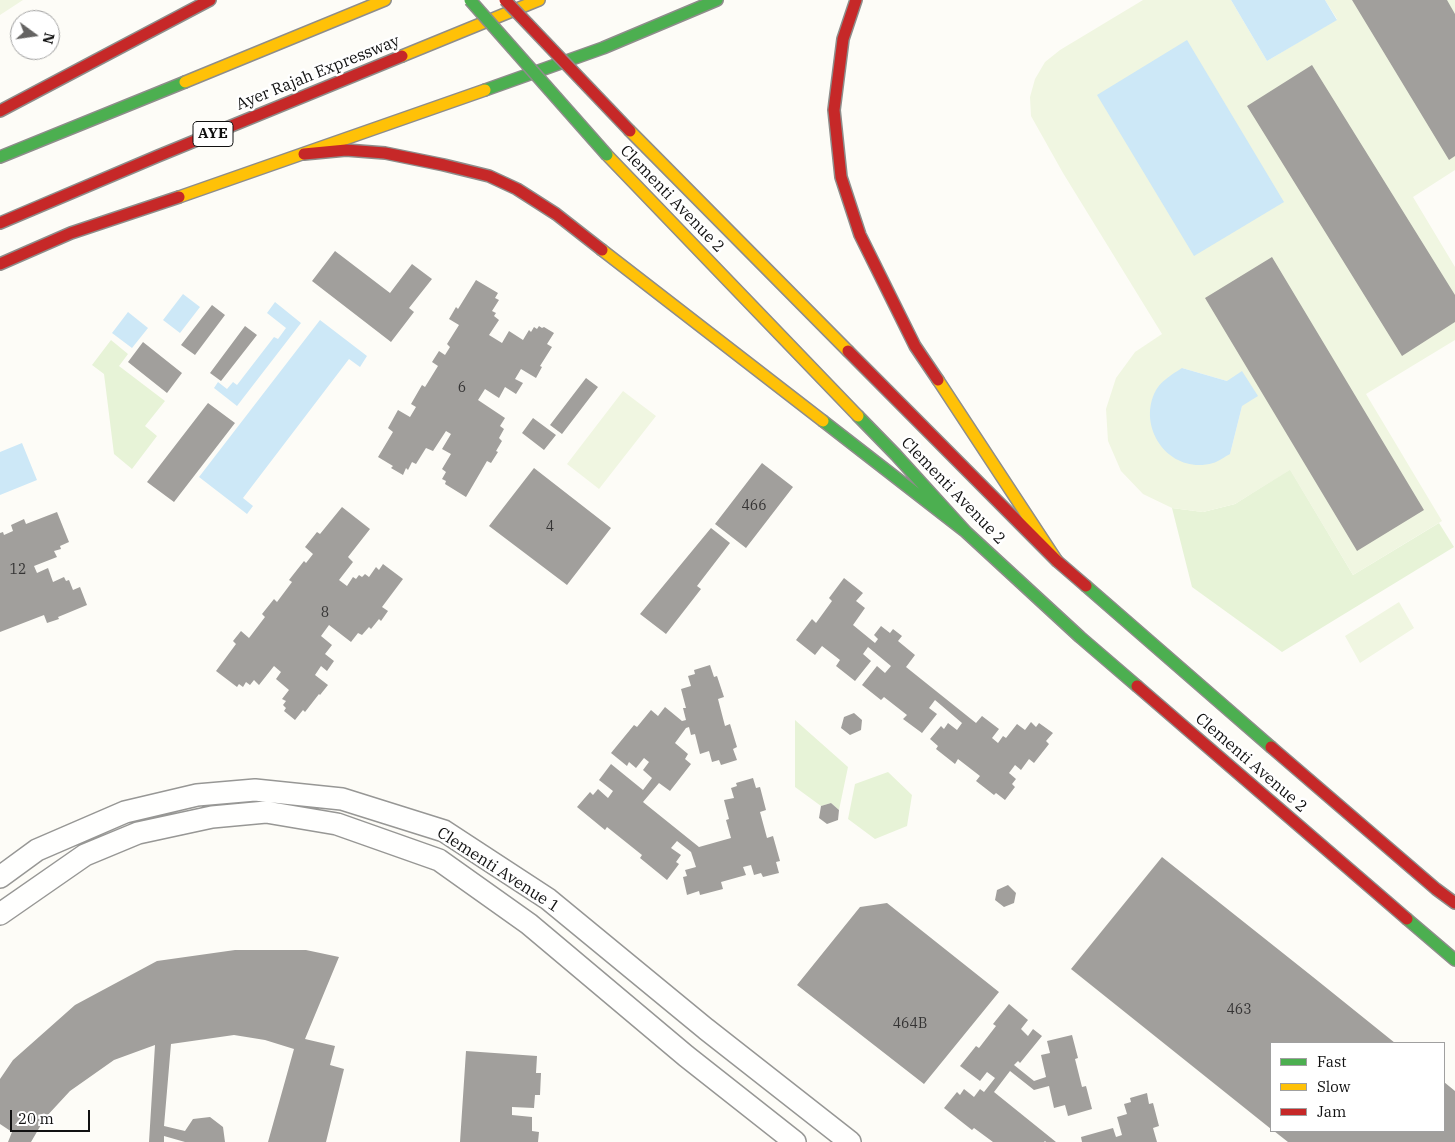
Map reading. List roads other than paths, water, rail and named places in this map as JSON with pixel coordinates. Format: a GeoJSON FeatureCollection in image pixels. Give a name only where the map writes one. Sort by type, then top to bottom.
{"type":"FeatureCollection","features":[{"type":"Feature","properties":{"kind":"main road"},"geometry":{"type":"LineString","coordinates":[[0,111],[210,0]]}},
{"type":"Feature","properties":{"kind":"main road"},"geometry":{"type":"LineString","coordinates":[[0,157],[385,0]]}},
{"type":"Feature","properties":{"kind":"main road","name":"Clementi Avenue 2"},"geometry":{"type":"LineString","coordinates":[[470,0],[607,155],[890,448],[966,532],[1080,637],[1455,960]]}},
{"type":"Feature","properties":{"kind":"main road","name":"Clementi Avenue 2"},"geometry":{"type":"LineString","coordinates":[[505,0],[630,131],[1057,561],[1221,705],[1436,889],[1455,903]]}},
{"type":"Feature","properties":{"kind":"main road","name":"Ayer Rajah Expressway"},"geometry":{"type":"LineString","coordinates":[[0,224],[158,156],[539,0]]}},
{"type":"Feature","properties":{"kind":"main road"},"geometry":{"type":"LineString","coordinates":[[0,264],[71,233],[233,180],[603,48],[717,0]]}},
{"type":"Feature","properties":{"kind":"main road"},"geometry":{"type":"LineString","coordinates":[[856,0],[843,39],[834,110],[840,177],[860,235],[915,346],[1057,561]]}},
{"type":"Feature","properties":{"kind":"main road"},"geometry":{"type":"LineString","coordinates":[[144,35],[157,14]]}},
{"type":"Feature","properties":{"kind":"main road"},"geometry":{"type":"LineString","coordinates":[[304,154],[346,150],[385,153],[489,176],[517,189],[556,214],[966,532]]}},
{"type":"Feature","properties":{"kind":"street","name":"Clementi Avenue 1"},"geometry":{"type":"LineString","coordinates":[[0,877],[37,850],[125,812],[198,795],[255,790],[342,799],[444,831],[548,900],[850,1142]]}},
{"type":"Feature","properties":{"kind":"street","name":"Clementi Avenue 1"},"geometry":{"type":"LineString","coordinates":[[0,914],[85,855],[138,833],[212,817],[266,812],[337,824],[439,860],[529,924],[686,1056],[795,1142]]}},
{"type":"Feature","properties":{"kind":"water"},"geometry":{"type":"Polygon","coordinates":[[[1231,0],[1325,0],[1337,20],[1267,61],[1231,0]]]}},
{"type":"Feature","properties":{"kind":"water"},"geometry":{"type":"Polygon","coordinates":[[[1187,40],[1284,202],[1194,256],[1097,95],[1187,40]]]}},
{"type":"Feature","properties":{"kind":"water"},"geometry":{"type":"Polygon","coordinates":[[[183,294],[200,307],[180,333],[163,320],[183,294]]]}},
{"type":"Feature","properties":{"kind":"water"},"geometry":{"type":"Polygon","coordinates":[[[275,302],[301,323],[237,406],[214,388],[218,382],[227,389],[233,382],[237,385],[274,337],[278,339],[286,328],[267,313],[275,302]]]}},
{"type":"Feature","properties":{"kind":"water"},"geometry":{"type":"Polygon","coordinates":[[[128,312],[148,328],[132,348],[112,333],[128,312]]]}},
{"type":"Feature","properties":{"kind":"water"},"geometry":{"type":"Polygon","coordinates":[[[320,320],[367,356],[360,367],[349,359],[243,498],[253,506],[247,514],[199,477],[320,320]]]}},
{"type":"Feature","properties":{"kind":"water"},"geometry":{"type":"Polygon","coordinates":[[[1182,368],[1227,381],[1242,371],[1258,396],[1242,406],[1230,454],[1215,462],[1198,465],[1184,463],[1162,447],[1155,436],[1150,408],[1154,394],[1162,382],[1182,368]]]}},
{"type":"Feature","properties":{"kind":"water"},"geometry":{"type":"Polygon","coordinates":[[[22,443],[37,480],[0,495],[0,452],[22,443]]]}}]}
